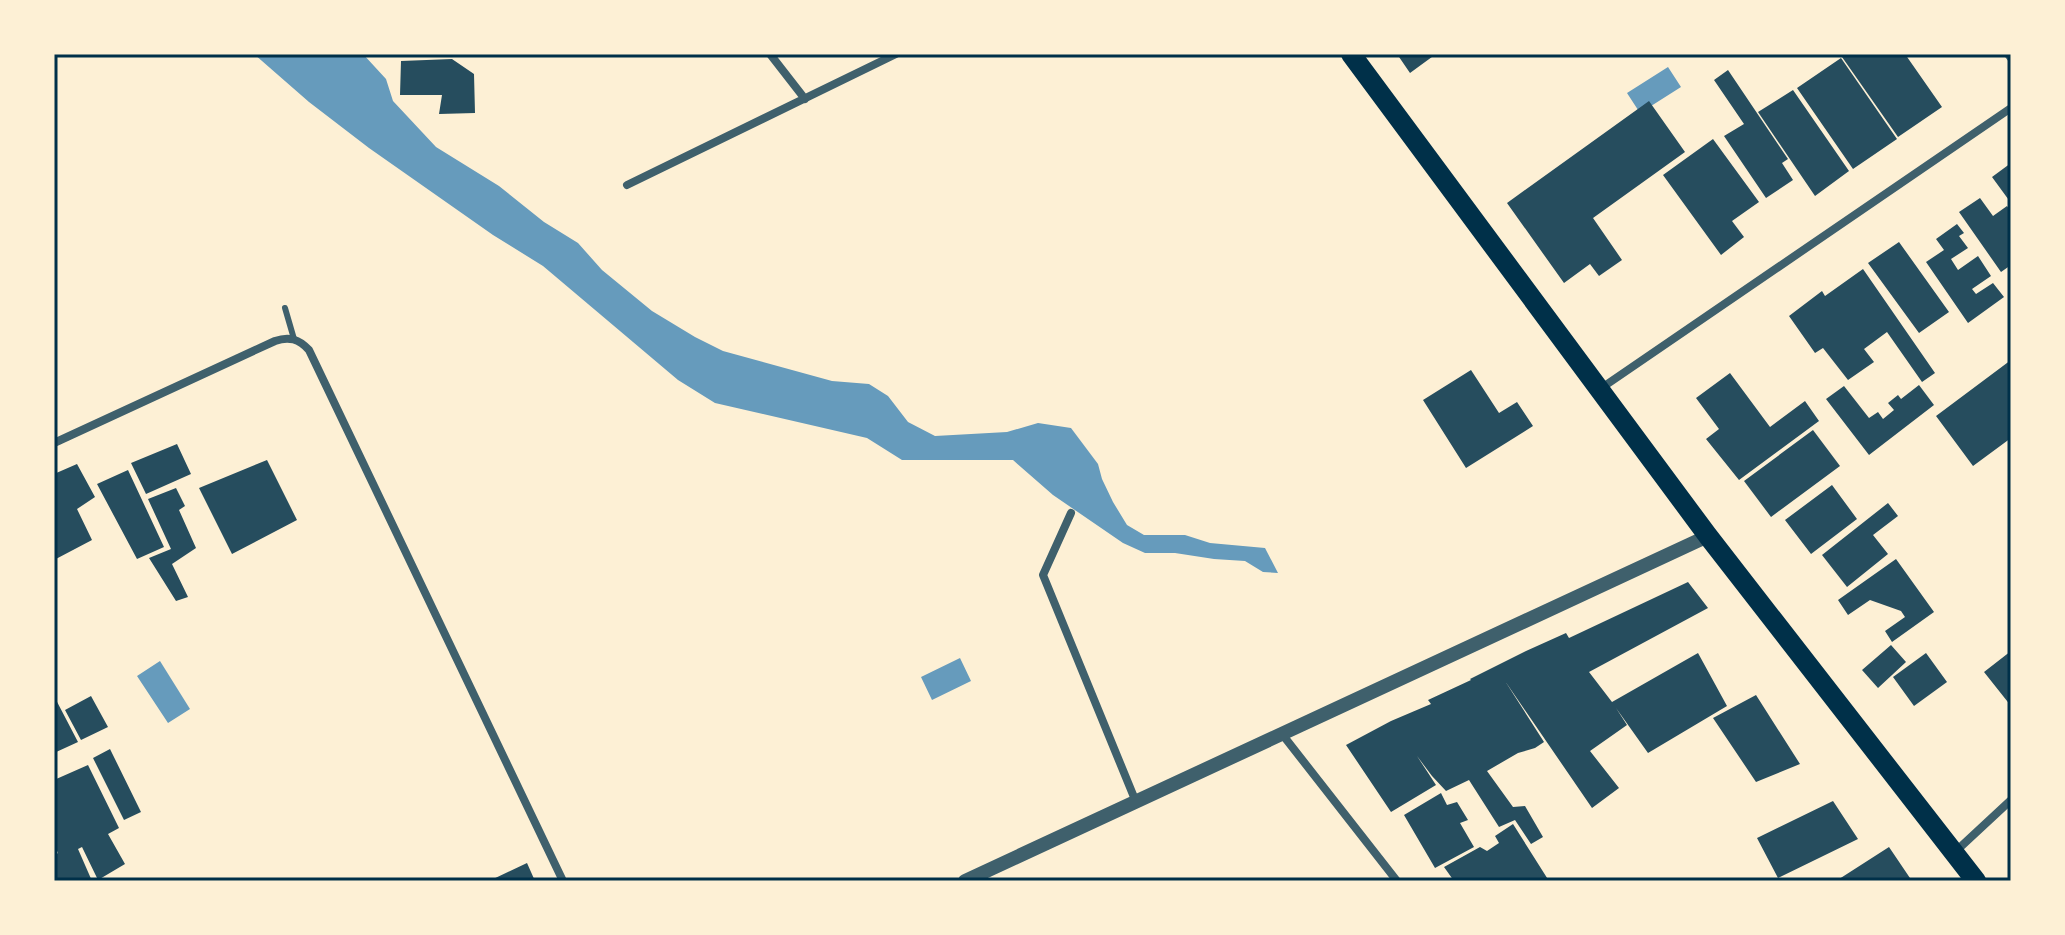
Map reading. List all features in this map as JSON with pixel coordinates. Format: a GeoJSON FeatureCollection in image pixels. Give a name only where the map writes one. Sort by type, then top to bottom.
{"type":"FeatureCollection","features":[{"type":"Feature","properties":{"kind":"main road"},"geometry":{"type":"LineString","coordinates":[[1351,54],[1708,536],[1976,881]]}},
{"type":"Feature","properties":{"kind":"street"},"geometry":{"type":"LineString","coordinates":[[770,54],[805,99]]}},
{"type":"Feature","properties":{"kind":"street"},"geometry":{"type":"LineString","coordinates":[[627,185],[896,54]]}},
{"type":"Feature","properties":{"kind":"street"},"geometry":{"type":"LineString","coordinates":[[1599,389],[2011,108]]}},
{"type":"Feature","properties":{"kind":"street"},"geometry":{"type":"LineString","coordinates":[[54,443],[275,341],[285,338],[303,343],[563,881]]}},
{"type":"Feature","properties":{"kind":"street"},"geometry":{"type":"LineString","coordinates":[[1071,513],[1043,575],[1136,802]]}},
{"type":"Feature","properties":{"kind":"street"},"geometry":{"type":"LineString","coordinates":[[965,881],[1708,536]]}},
{"type":"Feature","properties":{"kind":"street"},"geometry":{"type":"LineString","coordinates":[[1282,734],[1397,881]]}},
{"type":"Feature","properties":{"kind":"street"},"geometry":{"type":"LineString","coordinates":[[1954,853],[2011,800]]}},
{"type":"Feature","properties":{"kind":"lane"},"geometry":{"type":"LineString","coordinates":[[285,308],[294,339]]}},
{"type":"Feature","properties":{"kind":"water"},"geometry":{"type":"Polygon","coordinates":[[[254,54],[363,54],[386,79],[393,101],[436,147],[499,186],[544,222],[578,243],[602,270],[652,311],[695,337],[723,351],[832,381],[869,384],[888,396],[908,422],[935,436],[1007,432],[1038,423],[1071,428],[1098,464],[1102,479],[1127,525],[1144,535],[1185,535],[1210,543],[1265,548],[1278,573],[1263,572],[1245,561],[1145,553],[1123,543],[1053,495],[1013,460],[902,460],[867,438],[715,403],[678,380],[543,266],[493,235],[369,148],[254,54]]]}},
{"type":"Feature","properties":{"kind":"water"},"geometry":{"type":"Polygon","coordinates":[[[1668,67],[1681,87],[1640,113],[1627,93],[1668,67]]]}},
{"type":"Feature","properties":{"kind":"water"},"geometry":{"type":"Polygon","coordinates":[[[960,658],[971,681],[932,700],[921,677],[960,658]]]}},
{"type":"Feature","properties":{"kind":"water"},"geometry":{"type":"Polygon","coordinates":[[[160,661],[190,709],[168,723],[137,676],[160,661]]]}},
{"type":"Feature","properties":{"kind":"building"},"geometry":{"type":"Polygon","coordinates":[[[1397,54],[1436,54],[1410,73],[1397,54]]]}},
{"type":"Feature","properties":{"kind":"building"},"geometry":{"type":"Polygon","coordinates":[[[1846,54],[1905,54],[1942,107],[1898,137],[1842,57],[1846,54]]]}},
{"type":"Feature","properties":{"kind":"building"},"geometry":{"type":"Polygon","coordinates":[[[1841,58],[1897,139],[1853,169],[1797,88],[1841,58]]]}},
{"type":"Feature","properties":{"kind":"building"},"geometry":{"type":"Polygon","coordinates":[[[452,59],[474,74],[475,113],[439,114],[442,95],[400,95],[401,61],[452,59]]]}},
{"type":"Feature","properties":{"kind":"building"},"geometry":{"type":"Polygon","coordinates":[[[1728,70],[1788,159],[1782,163],[1793,180],[1766,198],[1724,136],[1744,124],[1714,80],[1728,70]]]}},
{"type":"Feature","properties":{"kind":"building"},"geometry":{"type":"Polygon","coordinates":[[[1793,90],[1849,171],[1815,196],[1758,112],[1793,90]]]}},
{"type":"Feature","properties":{"kind":"building"},"geometry":{"type":"Polygon","coordinates":[[[1649,101],[1685,152],[1593,218],[1622,260],[1599,276],[1590,264],[1564,283],[1507,203],[1649,101]]]}},
{"type":"Feature","properties":{"kind":"building"},"geometry":{"type":"Polygon","coordinates":[[[1713,139],[1759,202],[1732,221],[1744,237],[1721,255],[1663,175],[1713,139]]]}},
{"type":"Feature","properties":{"kind":"building"},"geometry":{"type":"Polygon","coordinates":[[[2011,163],[2011,203],[1992,177],[2011,163]]]}},
{"type":"Feature","properties":{"kind":"building"},"geometry":{"type":"Polygon","coordinates":[[[1980,198],[1993,216],[2007,206],[2011,212],[2011,265],[2001,272],[1959,212],[1980,198]]]}},
{"type":"Feature","properties":{"kind":"building"},"geometry":{"type":"Polygon","coordinates":[[[1957,224],[1964,233],[1959,236],[1968,248],[1951,259],[1958,270],[1978,256],[1991,276],[1972,289],[1976,294],[1993,283],[2004,297],[1968,323],[1926,262],[1944,250],[1936,239],[1957,224]]]}},
{"type":"Feature","properties":{"kind":"building"},"geometry":{"type":"Polygon","coordinates":[[[1899,242],[1949,312],[1919,333],[1868,263],[1899,242]]]}},
{"type":"Feature","properties":{"kind":"building"},"geometry":{"type":"Polygon","coordinates":[[[1863,269],[1935,373],[1922,382],[1887,332],[1864,349],[1874,362],[1848,380],[1823,348],[1815,353],[1789,316],[1822,291],[1825,296],[1863,269]]]}},
{"type":"Feature","properties":{"kind":"building"},"geometry":{"type":"Polygon","coordinates":[[[2011,360],[2011,438],[1973,466],[1936,416],[2011,360]]]}},
{"type":"Feature","properties":{"kind":"building"},"geometry":{"type":"Polygon","coordinates":[[[1471,370],[1499,413],[1517,402],[1533,426],[1466,468],[1423,400],[1471,370]]]}},
{"type":"Feature","properties":{"kind":"building"},"geometry":{"type":"Polygon","coordinates":[[[1730,373],[1770,427],[1805,401],[1819,421],[1739,480],[1706,439],[1719,429],[1696,398],[1730,373]]]}},
{"type":"Feature","properties":{"kind":"building"},"geometry":{"type":"Polygon","coordinates":[[[1919,385],[1934,405],[1869,455],[1826,399],[1844,386],[1869,418],[1878,412],[1883,419],[1894,410],[1888,403],[1898,395],[1901,399],[1919,385]]]}},
{"type":"Feature","properties":{"kind":"building"},"geometry":{"type":"Polygon","coordinates":[[[1813,430],[1840,466],[1771,517],[1744,481],[1813,430]]]}},
{"type":"Feature","properties":{"kind":"building"},"geometry":{"type":"Polygon","coordinates":[[[177,444],[191,474],[146,494],[131,463],[177,444]]]}},
{"type":"Feature","properties":{"kind":"building"},"geometry":{"type":"Polygon","coordinates":[[[267,460],[297,520],[232,554],[199,488],[267,460]]]}},
{"type":"Feature","properties":{"kind":"building"},"geometry":{"type":"Polygon","coordinates":[[[77,464],[95,497],[77,509],[92,540],[54,560],[54,474],[77,464]]]}},
{"type":"Feature","properties":{"kind":"building"},"geometry":{"type":"Polygon","coordinates":[[[128,470],[164,547],[137,559],[97,484],[128,470]]]}},
{"type":"Feature","properties":{"kind":"building"},"geometry":{"type":"Polygon","coordinates":[[[1832,485],[1857,519],[1811,554],[1785,520],[1832,485]]]}},
{"type":"Feature","properties":{"kind":"building"},"geometry":{"type":"Polygon","coordinates":[[[176,488],[185,506],[179,510],[196,548],[172,564],[188,597],[176,601],[149,558],[171,549],[148,499],[176,488]]]}},
{"type":"Feature","properties":{"kind":"building"},"geometry":{"type":"Polygon","coordinates":[[[1888,503],[1898,516],[1873,535],[1888,554],[1847,587],[1822,555],[1888,503]]]}},
{"type":"Feature","properties":{"kind":"building"},"geometry":{"type":"Polygon","coordinates":[[[1896,559],[1934,612],[1892,642],[1885,631],[1905,617],[1901,611],[1870,600],[1848,615],[1838,600],[1896,559]]]}},
{"type":"Feature","properties":{"kind":"building"},"geometry":{"type":"Polygon","coordinates":[[[1688,582],[1708,608],[1589,672],[1612,702],[1698,653],[1727,706],[1648,753],[1616,708],[1627,725],[1590,751],[1619,788],[1592,808],[1505,681],[1544,742],[1487,771],[1513,807],[1525,806],[1543,837],[1531,844],[1515,820],[1499,827],[1469,780],[1446,791],[1417,756],[1436,785],[1391,812],[1346,745],[1431,704],[1428,700],[1526,651],[1566,633],[1569,638],[1688,582]]]}},
{"type":"Feature","properties":{"kind":"building"},"geometry":{"type":"Polygon","coordinates":[[[1891,645],[1906,662],[1878,688],[1862,670],[1891,645]]]}},
{"type":"Feature","properties":{"kind":"building"},"geometry":{"type":"Polygon","coordinates":[[[2011,651],[2011,706],[1984,672],[2011,651]]]}},
{"type":"Feature","properties":{"kind":"building"},"geometry":{"type":"Polygon","coordinates":[[[1926,653],[1947,682],[1914,706],[1893,677],[1926,653]]]}},
{"type":"Feature","properties":{"kind":"building"},"geometry":{"type":"Polygon","coordinates":[[[1756,695],[1800,764],[1756,782],[1713,718],[1756,695]]]}},
{"type":"Feature","properties":{"kind":"building"},"geometry":{"type":"Polygon","coordinates":[[[54,696],[78,742],[54,753],[54,696]]]}},
{"type":"Feature","properties":{"kind":"building"},"geometry":{"type":"Polygon","coordinates":[[[91,696],[108,727],[81,740],[65,710],[91,696]]]}},
{"type":"Feature","properties":{"kind":"building"},"geometry":{"type":"Polygon","coordinates":[[[110,749],[141,812],[124,820],[93,758],[110,749]]]}},
{"type":"Feature","properties":{"kind":"building"},"geometry":{"type":"Polygon","coordinates":[[[88,765],[119,828],[108,834],[125,864],[98,880],[82,847],[78,849],[92,881],[54,881],[54,856],[58,853],[54,844],[54,780],[88,765]]]}},
{"type":"Feature","properties":{"kind":"building"},"geometry":{"type":"Polygon","coordinates":[[[1441,793],[1447,805],[1457,802],[1468,820],[1460,823],[1474,847],[1435,868],[1404,815],[1441,793]]]}},
{"type":"Feature","properties":{"kind":"building"},"geometry":{"type":"Polygon","coordinates":[[[1833,801],[1858,839],[1778,878],[1757,838],[1833,801]]]}},
{"type":"Feature","properties":{"kind":"building"},"geometry":{"type":"Polygon","coordinates":[[[1513,824],[1549,881],[1454,881],[1444,867],[1480,847],[1487,851],[1499,843],[1495,836],[1513,824]]]}},
{"type":"Feature","properties":{"kind":"building"},"geometry":{"type":"Polygon","coordinates":[[[1889,847],[1912,881],[1836,881],[1889,847]]]}},
{"type":"Feature","properties":{"kind":"building"},"geometry":{"type":"Polygon","coordinates":[[[527,863],[535,881],[489,881],[527,863]]]}}]}
